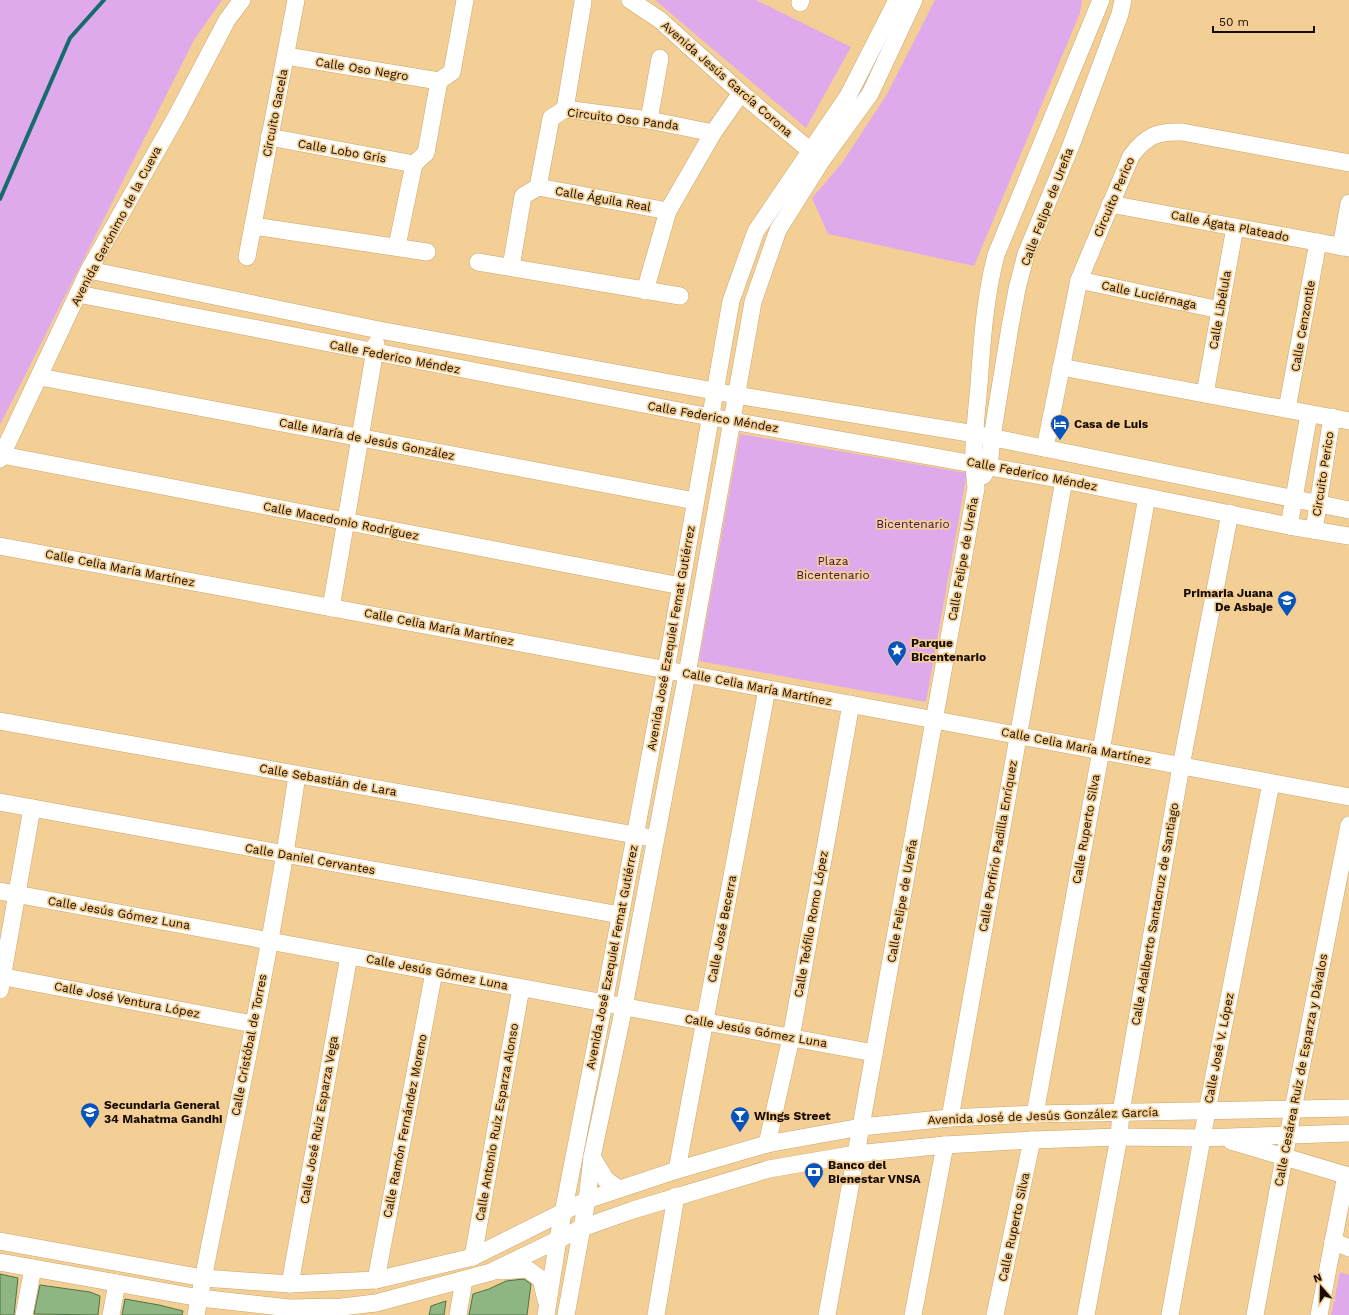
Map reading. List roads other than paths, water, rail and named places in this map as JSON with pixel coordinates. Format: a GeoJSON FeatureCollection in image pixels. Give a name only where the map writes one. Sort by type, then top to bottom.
{"type":"FeatureCollection","features":[{"type":"Feature","properties":{"kind":"street","name":"Avenida Gerónimo de la Cueva"},"geometry":{"type":"LineString","coordinates":[[1,457],[40,377],[89,270],[176,117],[227,20],[242,0]]}},
{"type":"Feature","properties":{"kind":"street","name":"Circuito Gacela"},"geometry":{"type":"LineString","coordinates":[[247,257],[296,0]]}},
{"type":"Feature","properties":{"kind":"street"},"geometry":{"type":"LineString","coordinates":[[397,246],[414,164],[426,153],[439,81],[452,72],[464,0]]}},
{"type":"Feature","properties":{"kind":"street","name":"Avenida Jesús García Corona"},"geometry":{"type":"LineString","coordinates":[[630,0],[660,20],[741,93],[815,156]]}},
{"type":"Feature","properties":{"kind":"street","name":"Avenida José Ezequiel Femat Gutiérrez"},"geometry":{"type":"LineString","coordinates":[[566,1315],[587,1200],[592,1158],[624,1007],[656,839],[753,302],[778,230],[897,0]]}},
{"type":"Feature","properties":{"kind":"street","name":"Avenida José Ezequiel Femat Gutiérrez"},"geometry":{"type":"LineString","coordinates":[[547,1311],[558,1239],[666,670],[710,417],[732,301],[756,231],[815,156],[870,94],[914,0]]}},
{"type":"Feature","properties":{"kind":"street","name":"Calle Felipe de Ureña"},"geometry":{"type":"LineString","coordinates":[[827,1315],[976,488],[973,463],[975,434],[983,335],[991,274],[996,255],[1101,0]]}},
{"type":"Feature","properties":{"kind":"street","name":"Calle Felipe de Ureña"},"geometry":{"type":"LineString","coordinates":[[976,488],[989,467],[992,437],[1017,289],[1026,254],[1070,148],[1120,14],[1123,0]]}},
{"type":"Feature","properties":{"kind":"street"},"geometry":{"type":"LineString","coordinates":[[565,109],[583,2]]}},
{"type":"Feature","properties":{"kind":"street","name":"Calle Oso Negro"},"geometry":{"type":"LineString","coordinates":[[286,56],[439,81]]}},
{"type":"Feature","properties":{"kind":"street"},"geometry":{"type":"LineString","coordinates":[[649,120],[660,58]]}},
{"type":"Feature","properties":{"kind":"street"},"geometry":{"type":"LineString","coordinates":[[645,291],[668,211],[713,133],[741,93]]}},
{"type":"Feature","properties":{"kind":"street","name":"Circuito Oso Panda"},"geometry":{"type":"LineString","coordinates":[[538,187],[551,118],[565,109],[649,120],[713,133]]}},
{"type":"Feature","properties":{"kind":"street","name":"Circuito Perico"},"geometry":{"type":"LineString","coordinates":[[1045,448],[1079,280],[1131,156],[1140,144],[1151,136],[1165,131],[1182,132],[1349,163]]}},
{"type":"Feature","properties":{"kind":"street","name":"Calle Lobo Gris"},"geometry":{"type":"LineString","coordinates":[[269,137],[414,164]]}},
{"type":"Feature","properties":{"kind":"street"},"geometry":{"type":"LineString","coordinates":[[511,268],[523,196],[538,187]]}},
{"type":"Feature","properties":{"kind":"street","name":"Calle Águila Real"},"geometry":{"type":"LineString","coordinates":[[538,187],[668,211]]}},
{"type":"Feature","properties":{"kind":"street"},"geometry":{"type":"LineString","coordinates":[[1345,248],[1349,203]]}},
{"type":"Feature","properties":{"kind":"street","name":"Calle Ágata Plateado"},"geometry":{"type":"LineString","coordinates":[[1110,204],[1345,248]]}},
{"type":"Feature","properties":{"kind":"street"},"geometry":{"type":"LineString","coordinates":[[253,226],[397,246],[427,252]]}},
{"type":"Feature","properties":{"kind":"street","name":"Calle Libélula"},"geometry":{"type":"LineString","coordinates":[[1205,394],[1234,227]]}},
{"type":"Feature","properties":{"kind":"street","name":"Calle Cenzontle"},"geometry":{"type":"LineString","coordinates":[[1287,409],[1318,242]]}},
{"type":"Feature","properties":{"kind":"street"},"geometry":{"type":"LineString","coordinates":[[478,262],[680,296]]}},
{"type":"Feature","properties":{"kind":"street","name":"Calle Federico Méndez"},"geometry":{"type":"LineString","coordinates":[[89,270],[379,330],[736,394],[992,437],[1349,510]]}},
{"type":"Feature","properties":{"kind":"street","name":"Calle Luciérnaga"},"geometry":{"type":"LineString","coordinates":[[1079,280],[1220,310]]}},
{"type":"Feature","properties":{"kind":"street","name":"Calle Federico Méndez"},"geometry":{"type":"LineString","coordinates":[[78,294],[710,417],[973,463],[1230,513],[1289,526],[1349,536]]}},
{"type":"Feature","properties":{"kind":"street"},"geometry":{"type":"LineString","coordinates":[[332,608],[379,330]]}},
{"type":"Feature","properties":{"kind":"street","name":"Circuito Perico"},"geometry":{"type":"LineString","coordinates":[[1061,367],[1349,421]]}},
{"type":"Feature","properties":{"kind":"street","name":"Calle María de Jesús González"},"geometry":{"type":"LineString","coordinates":[[40,377],[695,501]]}},
{"type":"Feature","properties":{"kind":"street","name":"Circuito Perico"},"geometry":{"type":"LineString","coordinates":[[1289,526],[1309,414]]}},
{"type":"Feature","properties":{"kind":"street","name":"Circuito Perico"},"geometry":{"type":"LineString","coordinates":[[1314,530],[1332,417]]}},
{"type":"Feature","properties":{"kind":"street","name":"Calle Macedonio Rodríguez"},"geometry":{"type":"LineString","coordinates":[[1,457],[681,586]]}},
{"type":"Feature","properties":{"kind":"street","name":"Calle Porfirio Padilla Enríquez"},"geometry":{"type":"LineString","coordinates":[[950,1118],[1064,480]]}},
{"type":"Feature","properties":{"kind":"street","name":"Calle Ruperto Silva"},"geometry":{"type":"LineString","coordinates":[[1035,1114],[1147,497]]}},
{"type":"Feature","properties":{"kind":"street","name":"Calle Adalberto Santacruz de Santiago"},"geometry":{"type":"LineString","coordinates":[[1086,1315],[1119,1137],[1121,1112],[1181,766],[1230,513]]}},
{"type":"Feature","properties":{"kind":"street","name":"Calle Celia María Martínez"},"geometry":{"type":"LineString","coordinates":[[0,546],[1349,797]]}},
{"type":"Feature","properties":{"kind":"street","name":"Calle José Becerra"},"geometry":{"type":"LineString","coordinates":[[677,1170],[767,689]]}},
{"type":"Feature","properties":{"kind":"street","name":"Calle Teófilo Romo López"},"geometry":{"type":"LineString","coordinates":[[767,1144],[791,1038],[851,704]]}},
{"type":"Feature","properties":{"kind":"street","name":"Calle Sebastián de Lara"},"geometry":{"type":"LineString","coordinates":[[0,721],[656,839]]}},
{"type":"Feature","properties":{"kind":"street","name":"Calle Cristóbal de Torres"},"geometry":{"type":"LineString","coordinates":[[196,1315],[270,941],[286,854],[297,775]]}},
{"type":"Feature","properties":{"kind":"street","name":"Calle José V. López"},"geometry":{"type":"LineString","coordinates":[[1170,1315],[1208,1137],[1206,1111],[1271,783]]}},
{"type":"Feature","properties":{"kind":"street","name":"Calle Daniel Cervantes"},"geometry":{"type":"LineString","coordinates":[[0,802],[620,915]]}},
{"type":"Feature","properties":{"kind":"street"},"geometry":{"type":"LineString","coordinates":[[1,980],[32,808]]}},
{"type":"Feature","properties":{"kind":"street","name":"Calle Cesárea Ruiz de Esparza y Dávalos"},"geometry":{"type":"LineString","coordinates":[[1256,1315],[1293,1109],[1349,825]]}},
{"type":"Feature","properties":{"kind":"street","name":"Calle Jesús Gómez Luna"},"geometry":{"type":"LineString","coordinates":[[0,891],[874,1053]]}},
{"type":"Feature","properties":{"kind":"street","name":"Calle José Ruiz Esparza Vega"},"geometry":{"type":"LineString","coordinates":[[290,1284],[349,956]]}},
{"type":"Feature","properties":{"kind":"street","name":"Calle Ramón Fernández Moreno"},"geometry":{"type":"LineString","coordinates":[[376,1280],[434,972]]}},
{"type":"Feature","properties":{"kind":"street","name":"Calle José Ventura López"},"geometry":{"type":"LineString","coordinates":[[1,980],[253,1024]]}},
{"type":"Feature","properties":{"kind":"street","name":"Calle Antonio Ruiz Esparza Alonso"},"geometry":{"type":"LineString","coordinates":[[473,1257],[521,988]]}},
{"type":"Feature","properties":{"kind":"street","name":"Avenida José de Jesús González García"},"geometry":{"type":"LineString","coordinates":[[0,1241],[203,1278],[290,1284],[376,1280],[473,1257],[564,1210],[587,1200],[677,1170],[767,1144],[861,1127],[950,1118],[1035,1114],[1349,1108]]}},
{"type":"Feature","properties":{"kind":"street","name":"Avenida José de Jesús González García"},"geometry":{"type":"LineString","coordinates":[[0,1262],[200,1298],[289,1311],[342,1306],[375,1309],[491,1272],[582,1228],[676,1196],[769,1169],[856,1154],[945,1145],[1119,1137],[1208,1137],[1349,1133]]}},
{"type":"Feature","properties":{"kind":"street"},"geometry":{"type":"LineString","coordinates":[[1208,1137],[1285,1156],[1348,1175],[1333,1241],[1319,1315]]}},
{"type":"Feature","properties":{"kind":"street","name":"Calle Ruperto Silva"},"geometry":{"type":"LineString","coordinates":[[995,1315],[1032,1140]]}},
{"type":"Feature","properties":{"kind":"street"},"geometry":{"type":"LineString","coordinates":[[913,1315],[945,1145]]}},
{"type":"Feature","properties":{"kind":"street"},"geometry":{"type":"LineString","coordinates":[[592,1158],[606,1180],[619,1189]]}},
{"type":"Feature","properties":{"kind":"street"},"geometry":{"type":"LineString","coordinates":[[656,1315],[676,1196]]}},
{"type":"Feature","properties":{"kind":"street"},"geometry":{"type":"LineString","coordinates":[[1333,1241],[1349,1248]]}},
{"type":"Feature","properties":{"kind":"street"},"geometry":{"type":"LineString","coordinates":[[24,1315],[33,1268]]}},
{"type":"Feature","properties":{"kind":"street"},"geometry":{"type":"LineString","coordinates":[[491,1272],[527,1269],[541,1279],[547,1311]]}},
{"type":"Feature","properties":{"kind":"street"},"geometry":{"type":"LineString","coordinates":[[458,1315],[464,1280]]}},
{"type":"Feature","properties":{"kind":"street"},"geometry":{"type":"LineString","coordinates":[[111,1315],[117,1283]]}},
{"type":"Feature","properties":{"kind":"waterway"},"geometry":{"type":"LineString","coordinates":[[0,199],[70,38],[104,0]]}},
{"type":"Feature","properties":{"kind":"place","name":"Casa de Luis"},"geometry":{"type":"Point","coordinates":[1060,441]}},
{"type":"Feature","properties":{"kind":"place","name":"Primaria Juana De Asbaje"},"geometry":{"type":"Point","coordinates":[1287,617]}},
{"type":"Feature","properties":{"kind":"place","name":"Parque Bicentenario"},"geometry":{"type":"Point","coordinates":[897,667]}},
{"type":"Feature","properties":{"kind":"place","name":"Secundaria General 34 Mahatma Gandhi"},"geometry":{"type":"Point","coordinates":[90,1129]}},
{"type":"Feature","properties":{"kind":"place","name":"Wings Street"},"geometry":{"type":"Point","coordinates":[740,1133]}},
{"type":"Feature","properties":{"kind":"place","name":"Banco del Bienestar VNSA"},"geometry":{"type":"Point","coordinates":[814,1189]}},
{"type":"Feature","properties":{"kind":"park label","name":"Bicentenario"},"geometry":{"type":"Point","coordinates":[913,524]}},
{"type":"Feature","properties":{"kind":"park label","name":"Plaza Bicentenario"},"geometry":{"type":"Point","coordinates":[833,568]}}]}
